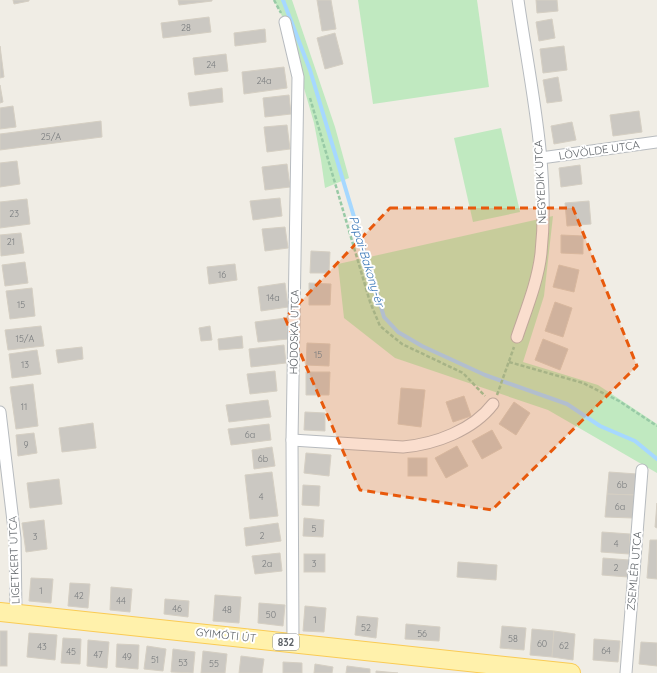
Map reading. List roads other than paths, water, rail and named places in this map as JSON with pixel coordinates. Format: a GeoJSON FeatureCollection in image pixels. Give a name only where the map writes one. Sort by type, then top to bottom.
{"type":"FeatureCollection","features":[{"type":"Feature","properties":{"kind":"main road","name":"GYIMÓTI ÚT"},"geometry":{"type":"LineString","coordinates":[[8,612],[571,673]]}},
{"type":"Feature","properties":{"kind":"street","name":"NEGYEDIK UTCA"},"geometry":{"type":"LineString","coordinates":[[517,337],[532,292],[541,254],[543,209],[541,158],[518,0]]}},
{"type":"Feature","properties":{"kind":"street","name":"HÓDOSKA UTCA"},"geometry":{"type":"LineString","coordinates":[[286,22],[298,77],[292,440],[293,643]]}},
{"type":"Feature","properties":{"kind":"street","name":"LÖVÖLDE UTCA"},"geometry":{"type":"LineString","coordinates":[[541,158],[657,142]]}},
{"type":"Feature","properties":{"kind":"street"},"geometry":{"type":"LineString","coordinates":[[292,440],[403,447],[415,446],[469,427],[484,415],[493,404]]}},
{"type":"Feature","properties":{"kind":"street","name":"LIGETKERT UTCA"},"geometry":{"type":"LineString","coordinates":[[0,412],[15,538],[8,612]]}},
{"type":"Feature","properties":{"kind":"street","name":"ZSEMLÉR UTCA"},"geometry":{"type":"LineString","coordinates":[[626,673],[642,470]]}},
{"type":"Feature","properties":{"kind":"waterway","name":"Pápai-Bakony-ér"},"geometry":{"type":"LineString","coordinates":[[283,0],[310,70],[384,317],[398,332],[422,346],[485,375],[567,404],[600,426],[635,441],[657,459]]}}]}
